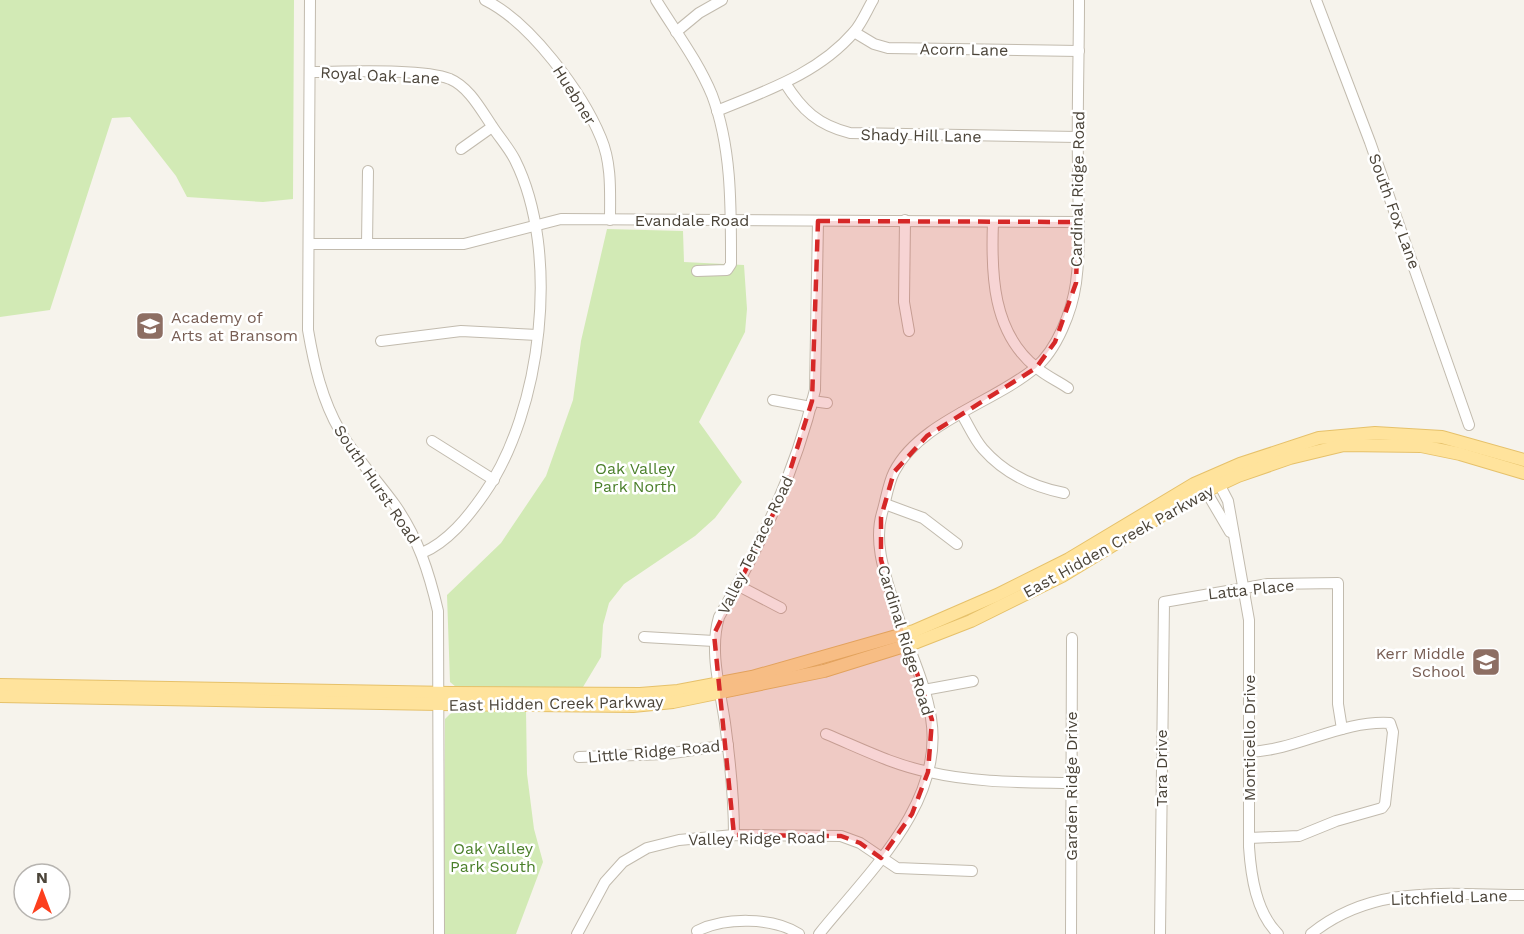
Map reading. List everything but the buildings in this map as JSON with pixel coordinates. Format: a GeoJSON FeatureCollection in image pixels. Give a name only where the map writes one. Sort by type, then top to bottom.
{"type":"FeatureCollection","features":[{"type":"Feature","properties":{"kind":"main road","name":"East Hidden Creek Parkway"},"geometry":{"type":"LineString","coordinates":[[0,685],[633,705],[824,671],[905,640],[971,621],[1062,576],[1203,486],[1319,438],[1375,433],[1442,437],[1524,460]]}},
{"type":"Feature","properties":{"kind":"main road","name":"East Hidden Creek Parkway"},"geometry":{"type":"LineString","coordinates":[[1217,480],[1290,458],[1344,445],[1421,446],[1460,454],[1524,473]]}},
{"type":"Feature","properties":{"kind":"main road","name":"East Hidden Creek Parkway"},"geometry":{"type":"LineString","coordinates":[[0,696],[438,698]]}},
{"type":"Feature","properties":{"kind":"street","name":"South Hurst Road"},"geometry":{"type":"LineString","coordinates":[[310,0],[308,330],[319,382],[340,431],[395,506],[422,553],[438,611],[439,934]]}},
{"type":"Feature","properties":{"kind":"street","name":"Huebner"},"geometry":{"type":"LineString","coordinates":[[485,0],[515,19],[542,46],[584,106],[602,139],[610,178],[610,220]]}},
{"type":"Feature","properties":{"kind":"street"},"geometry":{"type":"LineString","coordinates":[[656,0],[695,60],[717,111],[729,174],[731,264],[727,270],[697,271]]}},
{"type":"Feature","properties":{"kind":"street"},"geometry":{"type":"LineString","coordinates":[[676,32],[699,13],[722,0]]}},
{"type":"Feature","properties":{"kind":"street"},"geometry":{"type":"LineString","coordinates":[[717,111],[785,83],[821,63],[854,32],[873,0]]}},
{"type":"Feature","properties":{"kind":"street","name":"Cardinal Ridge Road"},"geometry":{"type":"LineString","coordinates":[[819,934],[881,858],[912,814],[928,772],[932,748],[932,720],[924,690],[905,640],[881,560],[881,517],[894,472],[927,436],[1036,368],[1054,342],[1070,309],[1076,283],[1078,222],[1079,0]]}},
{"type":"Feature","properties":{"kind":"street","name":"South Fox Lane"},"geometry":{"type":"LineString","coordinates":[[1316,0],[1373,150],[1469,425]]}},
{"type":"Feature","properties":{"kind":"street","name":"Acorn Lane"},"geometry":{"type":"LineString","coordinates":[[854,32],[888,48],[1079,51]]}},
{"type":"Feature","properties":{"kind":"street","name":"Royal Oak Lane"},"geometry":{"type":"LineString","coordinates":[[310,72],[427,74],[451,80],[468,92],[515,159],[535,226],[540,275],[537,335],[525,407],[512,446],[494,480],[473,510],[441,543],[422,553]]}},
{"type":"Feature","properties":{"kind":"street","name":"Shady Hill Lane"},"geometry":{"type":"LineString","coordinates":[[785,83],[813,118],[830,128],[850,133],[1077,137]]}},
{"type":"Feature","properties":{"kind":"street"},"geometry":{"type":"LineString","coordinates":[[461,149],[492,127]]}},
{"type":"Feature","properties":{"kind":"street"},"geometry":{"type":"LineString","coordinates":[[367,244],[368,171]]}},
{"type":"Feature","properties":{"kind":"street","name":"Evandale Road"},"geometry":{"type":"LineString","coordinates":[[309,244],[464,244],[561,219],[1078,222]]}},
{"type":"Feature","properties":{"kind":"street"},"geometry":{"type":"LineString","coordinates":[[904,220],[904,302],[909,331]]}},
{"type":"Feature","properties":{"kind":"street","name":"Valley Terrace Road"},"geometry":{"type":"LineString","coordinates":[[734,835],[728,745],[714,641],[719,617],[782,496],[802,442],[812,404],[815,390],[818,221]]}},
{"type":"Feature","properties":{"kind":"street"},"geometry":{"type":"LineString","coordinates":[[993,222],[991,269],[997,305],[1014,340],[1036,368],[1068,388]]}},
{"type":"Feature","properties":{"kind":"street"},"geometry":{"type":"LineString","coordinates":[[381,341],[461,331],[537,335]]}},
{"type":"Feature","properties":{"kind":"street"},"geometry":{"type":"LineString","coordinates":[[773,400],[812,404],[827,403]]}},
{"type":"Feature","properties":{"kind":"street"},"geometry":{"type":"LineString","coordinates":[[961,413],[983,449],[1006,469],[1034,484],[1064,493]]}},
{"type":"Feature","properties":{"kind":"street"},"geometry":{"type":"LineString","coordinates":[[432,441],[494,480]]}},
{"type":"Feature","properties":{"kind":"street","name":"Monticello Drive"},"geometry":{"type":"LineString","coordinates":[[1217,480],[1228,501],[1249,620],[1251,874],[1259,902],[1278,934]]}},
{"type":"Feature","properties":{"kind":"street","name":"Monticello Drive"},"geometry":{"type":"LineString","coordinates":[[1203,486],[1233,537]]}},
{"type":"Feature","properties":{"kind":"street"},"geometry":{"type":"LineString","coordinates":[[885,504],[924,518],[957,544]]}},
{"type":"Feature","properties":{"kind":"street","name":"Latta Place"},"geometry":{"type":"LineString","coordinates":[[1164,602],[1268,584],[1338,583],[1338,704],[1342,729]]}},
{"type":"Feature","properties":{"kind":"street"},"geometry":{"type":"LineString","coordinates":[[737,585],[781,608]]}},
{"type":"Feature","properties":{"kind":"street","name":"Tara Drive"},"geometry":{"type":"LineString","coordinates":[[1160,934],[1164,602]]}},
{"type":"Feature","properties":{"kind":"street"},"geometry":{"type":"LineString","coordinates":[[644,637],[714,641]]}},
{"type":"Feature","properties":{"kind":"street","name":"Garden Ridge Drive"},"geometry":{"type":"LineString","coordinates":[[1071,934],[1072,638]]}},
{"type":"Feature","properties":{"kind":"street"},"geometry":{"type":"LineString","coordinates":[[924,690],[973,681]]}},
{"type":"Feature","properties":{"kind":"street"},"geometry":{"type":"LineString","coordinates":[[1249,752],[1272,751],[1342,729],[1378,722],[1390,723],[1393,732],[1385,804],[1382,808],[1336,821],[1299,836],[1249,838]]}},
{"type":"Feature","properties":{"kind":"street"},"geometry":{"type":"LineString","coordinates":[[826,734],[894,762],[928,772],[997,782],[1071,783]]}},
{"type":"Feature","properties":{"kind":"street","name":"Little Ridge Road"},"geometry":{"type":"LineString","coordinates":[[579,757],[607,758],[666,754],[728,745]]}},
{"type":"Feature","properties":{"kind":"street","name":"Valley Ridge Road"},"geometry":{"type":"LineString","coordinates":[[577,934],[605,882],[623,862],[647,848],[679,840],[734,835],[841,836],[860,843],[897,868],[972,871]]}},
{"type":"Feature","properties":{"kind":"street","name":"Litchfield Lane"},"geometry":{"type":"LineString","coordinates":[[1311,934],[1355,907],[1396,895],[1524,895]]}},
{"type":"Feature","properties":{"kind":"street"},"geometry":{"type":"LineString","coordinates":[[697,931],[711,924],[756,922],[788,927],[799,934]]}},
{"type":"Feature","properties":{"kind":"highlighted area"},"geometry":{"type":"Polygon","coordinates":[[[818,221],[1078,222],[1076,283],[1055,342],[1036,368],[927,436],[894,472],[881,517],[881,560],[932,720],[928,772],[912,814],[881,858],[860,843],[841,836],[734,835],[714,634],[782,496],[812,401],[818,221]]]}},
{"type":"Feature","properties":{"kind":"green space"},"geometry":{"type":"Polygon","coordinates":[[[0,0],[294,0],[293,199],[263,202],[187,197],[176,176],[130,117],[112,118],[50,310],[0,317],[0,0]]]}},
{"type":"Feature","properties":{"kind":"green space","name":"Oak Valley Park North"},"geometry":{"type":"Polygon","coordinates":[[[607,229],[683,231],[684,262],[744,265],[747,309],[745,332],[699,422],[742,482],[715,518],[695,536],[624,584],[609,603],[603,625],[601,657],[583,687],[456,687],[450,682],[447,595],[501,543],[546,476],[573,400],[581,341],[607,229]]]}},
{"type":"Feature","properties":{"kind":"green space","name":"Oak Valley Park South"},"geometry":{"type":"Polygon","coordinates":[[[455,709],[526,710],[527,774],[534,829],[543,862],[516,934],[444,934],[445,719],[455,709]]]}},
{"type":"Feature","properties":{"kind":"place","name":"Academy of Arts at Bransom"},"geometry":{"type":"Point","coordinates":[150,326]}},
{"type":"Feature","properties":{"kind":"place","name":"Kerr Middle School"},"geometry":{"type":"Point","coordinates":[1486,662]}}]}
